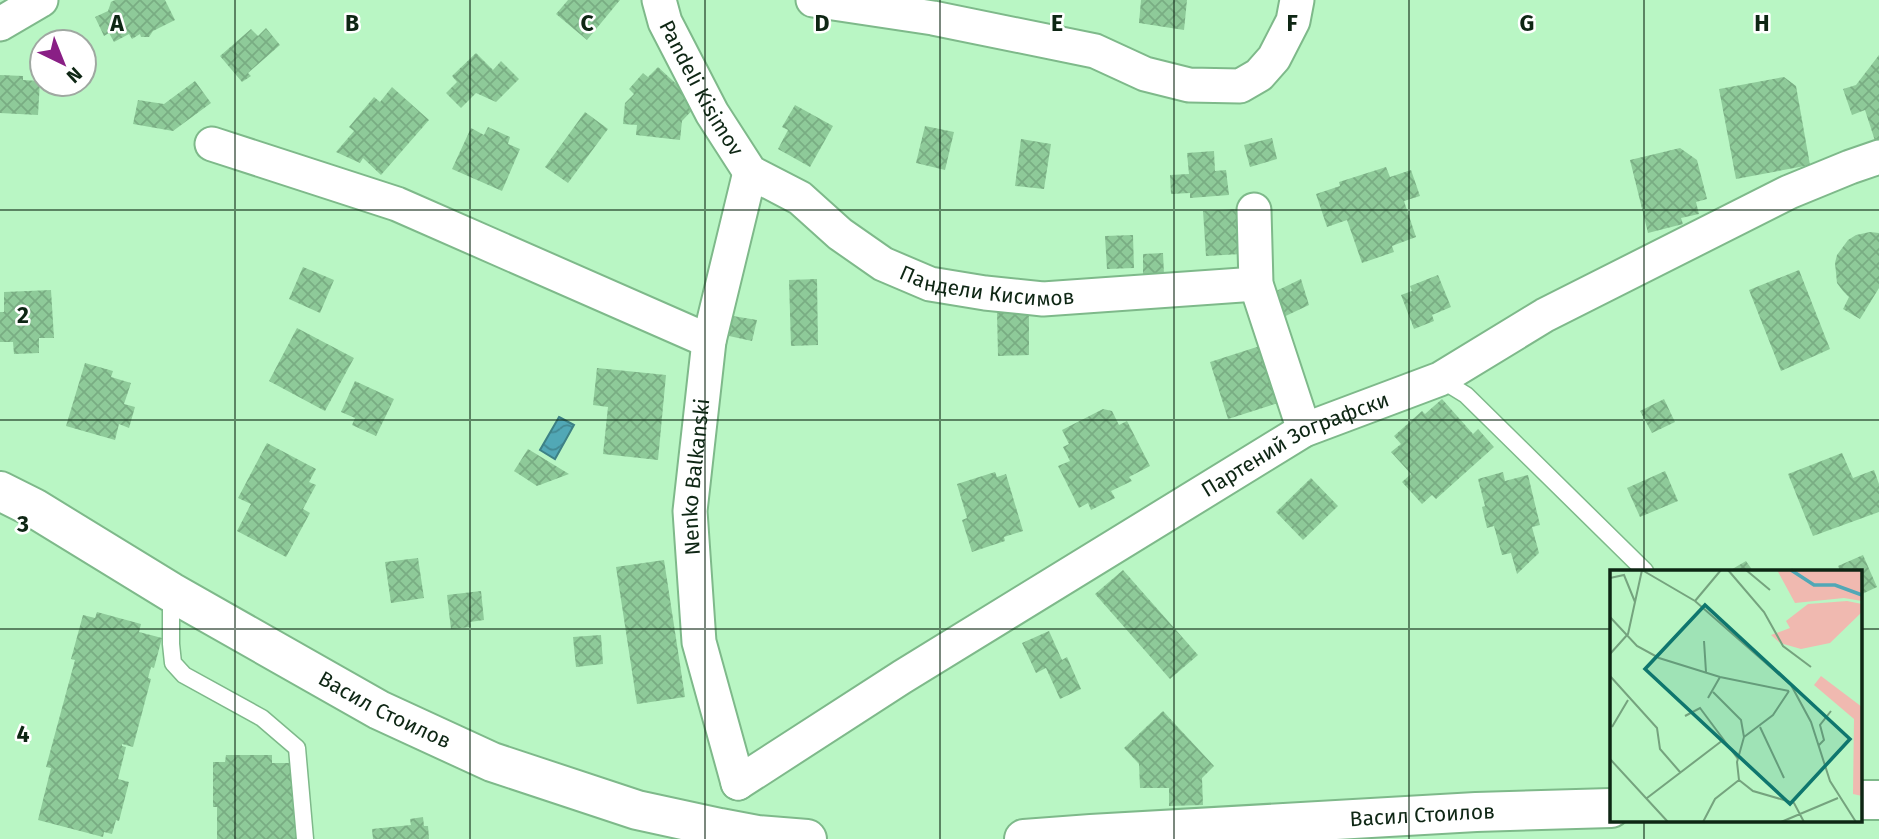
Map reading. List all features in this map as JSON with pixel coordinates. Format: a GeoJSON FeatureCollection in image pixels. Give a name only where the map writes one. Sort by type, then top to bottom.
{"type":"FeatureCollection","features":[{"type":"Feature","properties":{"kind":"street"},"geometry":{"type":"LineString","coordinates":[[0,24],[41,0]]}},
{"type":"Feature","properties":{"kind":"street","name":"Pandeli Kisimov"},"geometry":{"type":"LineString","coordinates":[[659,0],[665,22],[712,113],[750,172]]}},
{"type":"Feature","properties":{"kind":"street"},"geometry":{"type":"LineString","coordinates":[[813,0],[874,5],[1095,51],[1145,74],[1189,85],[1240,86],[1259,75],[1274,58],[1293,21],[1297,0]]}},
{"type":"Feature","properties":{"kind":"street"},"geometry":{"type":"LineString","coordinates":[[212,144],[397,204],[709,341]]}},
{"type":"Feature","properties":{"kind":"street","name":"Партений Зографски"},"geometry":{"type":"LineString","coordinates":[[738,783],[902,677],[1304,430],[1440,380],[1545,315],[1789,192],[1879,157]]}},
{"type":"Feature","properties":{"kind":"street","name":"Пандели Кисимов"},"geometry":{"type":"LineString","coordinates":[[750,172],[800,198],[840,234],[883,264],[930,284],[1042,299],[1256,284]]}},
{"type":"Feature","properties":{"kind":"street","name":"Nenko Balkanski"},"geometry":{"type":"LineString","coordinates":[[738,783],[699,642],[690,511],[709,341],[750,172]]}},
{"type":"Feature","properties":{"kind":"street"},"geometry":{"type":"LineString","coordinates":[[1254,210],[1256,284],[1304,430]]}},
{"type":"Feature","properties":{"kind":"street","name":"Васил Стоилов"},"geometry":{"type":"LineString","coordinates":[[0,491],[34,508],[171,592],[379,710],[492,762],[637,810],[757,835],[807,839]]}},
{"type":"Feature","properties":{"kind":"street"},"geometry":{"type":"LineString","coordinates":[[720,828],[738,783]]}},
{"type":"Feature","properties":{"kind":"street","name":"Васил Стоилов"},"geometry":{"type":"LineString","coordinates":[[1024,839],[1476,812],[1610,808]]}},
{"type":"Feature","properties":{"kind":"lane"},"geometry":{"type":"LineString","coordinates":[[1440,380],[1466,395],[1644,570]]}},
{"type":"Feature","properties":{"kind":"lane"},"geometry":{"type":"LineString","coordinates":[[171,592],[173,663],[184,675],[262,718],[297,748],[304,839]]}},
{"type":"Feature","properties":{"kind":"water"},"geometry":{"type":"Polygon","coordinates":[[[559,417],[574,425],[555,459],[540,450],[559,417]]]}},
{"type":"Feature","properties":{"kind":"building"},"geometry":{"type":"Polygon","coordinates":[[[165,0],[175,20],[153,31],[149,37],[141,37],[140,34],[132,39],[129,34],[114,42],[109,33],[104,36],[95,17],[108,11],[111,2],[165,0]]]}},
{"type":"Feature","properties":{"kind":"building"},"geometry":{"type":"Polygon","coordinates":[[[568,0],[620,0],[587,40],[556,14],[568,0]]]}},
{"type":"Feature","properties":{"kind":"building"},"geometry":{"type":"Polygon","coordinates":[[[1141,0],[1187,0],[1184,30],[1139,23],[1141,0]]]}},
{"type":"Feature","properties":{"kind":"building"},"geometry":{"type":"Polygon","coordinates":[[[266,28],[280,45],[248,73],[251,76],[242,82],[220,56],[251,29],[258,36],[266,28]]]}},
{"type":"Feature","properties":{"kind":"building"},"geometry":{"type":"Polygon","coordinates":[[[476,53],[493,70],[501,61],[519,79],[496,102],[476,93],[461,108],[446,93],[457,82],[452,76],[476,53]]]}},
{"type":"Feature","properties":{"kind":"building"},"geometry":{"type":"Polygon","coordinates":[[[1879,55],[1878,150],[1865,110],[1852,115],[1843,89],[1856,85],[1879,55]]]}},
{"type":"Feature","properties":{"kind":"building"},"geometry":{"type":"Polygon","coordinates":[[[658,67],[698,104],[682,121],[680,140],[636,135],[637,125],[623,124],[625,103],[634,94],[629,89],[643,73],[648,77],[658,67]]]}},
{"type":"Feature","properties":{"kind":"building"},"geometry":{"type":"Polygon","coordinates":[[[0,75],[23,76],[23,80],[28,80],[28,98],[39,98],[38,115],[0,113],[0,75]]]}},
{"type":"Feature","properties":{"kind":"building"},"geometry":{"type":"Polygon","coordinates":[[[1784,77],[1796,86],[1810,165],[1736,179],[1719,89],[1784,77]]]}},
{"type":"Feature","properties":{"kind":"building"},"geometry":{"type":"Polygon","coordinates":[[[195,81],[211,103],[173,131],[133,124],[138,100],[164,104],[195,81]]]}},
{"type":"Feature","properties":{"kind":"building"},"geometry":{"type":"Polygon","coordinates":[[[392,87],[429,120],[381,175],[363,158],[360,163],[336,152],[354,131],[349,127],[374,97],[380,102],[392,87]]]}},
{"type":"Feature","properties":{"kind":"building"},"geometry":{"type":"Polygon","coordinates":[[[795,105],[833,126],[810,167],[778,149],[788,130],[782,127],[795,105]]]}},
{"type":"Feature","properties":{"kind":"building"},"geometry":{"type":"Polygon","coordinates":[[[585,112],[608,129],[568,183],[545,167],[585,112]]]}},
{"type":"Feature","properties":{"kind":"building"},"geometry":{"type":"Polygon","coordinates":[[[925,126],[954,132],[945,170],[916,163],[925,126]]]}},
{"type":"Feature","properties":{"kind":"building"},"geometry":{"type":"Polygon","coordinates":[[[488,127],[510,137],[508,144],[520,149],[502,191],[452,169],[471,128],[484,135],[488,127]]]}},
{"type":"Feature","properties":{"kind":"building"},"geometry":{"type":"Polygon","coordinates":[[[1272,138],[1277,159],[1250,167],[1244,145],[1272,138]]]}},
{"type":"Feature","properties":{"kind":"building"},"geometry":{"type":"Polygon","coordinates":[[[1021,139],[1051,144],[1044,189],[1015,186],[1021,139]]]}},
{"type":"Feature","properties":{"kind":"building"},"geometry":{"type":"Polygon","coordinates":[[[1680,148],[1697,160],[1707,199],[1696,202],[1699,214],[1681,218],[1683,224],[1648,233],[1630,160],[1680,148]]]}},
{"type":"Feature","properties":{"kind":"building"},"geometry":{"type":"Polygon","coordinates":[[[1214,151],[1215,171],[1226,170],[1229,195],[1190,198],[1190,193],[1171,194],[1170,175],[1189,174],[1187,153],[1214,151]]]}},
{"type":"Feature","properties":{"kind":"building"},"geometry":{"type":"Polygon","coordinates":[[[1386,167],[1390,177],[1411,170],[1420,196],[1404,201],[1416,237],[1392,246],[1394,252],[1362,263],[1347,220],[1327,227],[1316,194],[1340,186],[1339,182],[1386,167]]]}},
{"type":"Feature","properties":{"kind":"building"},"geometry":{"type":"Polygon","coordinates":[[[1238,209],[1241,254],[1206,256],[1203,211],[1238,209]]]}},
{"type":"Feature","properties":{"kind":"building"},"geometry":{"type":"Polygon","coordinates":[[[1870,232],[1879,233],[1879,288],[1860,319],[1843,309],[1849,297],[1837,283],[1835,263],[1837,255],[1848,240],[1870,232]]]}},
{"type":"Feature","properties":{"kind":"building"},"geometry":{"type":"Polygon","coordinates":[[[1133,235],[1134,268],[1107,269],[1105,236],[1133,235]]]}},
{"type":"Feature","properties":{"kind":"building"},"geometry":{"type":"Polygon","coordinates":[[[1163,253],[1164,275],[1143,276],[1143,254],[1163,253]]]}},
{"type":"Feature","properties":{"kind":"building"},"geometry":{"type":"Polygon","coordinates":[[[303,267],[334,280],[320,313],[289,299],[303,267]]]}},
{"type":"Feature","properties":{"kind":"building"},"geometry":{"type":"Polygon","coordinates":[[[1799,270],[1830,349],[1781,371],[1749,290],[1799,270]]]}},
{"type":"Feature","properties":{"kind":"building"},"geometry":{"type":"Polygon","coordinates":[[[1438,275],[1451,307],[1432,315],[1434,321],[1414,329],[1401,295],[1412,291],[1410,286],[1438,275]]]}},
{"type":"Feature","properties":{"kind":"building"},"geometry":{"type":"Polygon","coordinates":[[[817,279],[818,345],[791,346],[789,280],[817,279]]]}},
{"type":"Feature","properties":{"kind":"building"},"geometry":{"type":"Polygon","coordinates":[[[1301,279],[1309,305],[1275,321],[1268,295],[1301,279]]]}},
{"type":"Feature","properties":{"kind":"building"},"geometry":{"type":"Polygon","coordinates":[[[51,290],[54,338],[39,338],[39,353],[14,354],[13,342],[0,342],[0,312],[4,312],[4,292],[51,290]]]}},
{"type":"Feature","properties":{"kind":"building"},"geometry":{"type":"Polygon","coordinates":[[[997,312],[1029,312],[1029,355],[998,356],[997,312]]]}},
{"type":"Feature","properties":{"kind":"building"},"geometry":{"type":"Polygon","coordinates":[[[733,316],[757,320],[752,341],[729,336],[733,316]]]}},
{"type":"Feature","properties":{"kind":"building"},"geometry":{"type":"Polygon","coordinates":[[[297,328],[354,358],[325,411],[269,381],[297,328]]]}},
{"type":"Feature","properties":{"kind":"building"},"geometry":{"type":"Polygon","coordinates":[[[1263,345],[1281,402],[1228,419],[1210,362],[1263,345]]]}},
{"type":"Feature","properties":{"kind":"building"},"geometry":{"type":"Polygon","coordinates":[[[85,363],[113,371],[111,377],[131,383],[124,404],[135,407],[129,428],[119,424],[115,440],[66,426],[85,363]]]}},
{"type":"Feature","properties":{"kind":"building"},"geometry":{"type":"Polygon","coordinates":[[[597,368],[666,375],[658,460],[603,454],[608,407],[593,405],[597,368]]]}},
{"type":"Feature","properties":{"kind":"building"},"geometry":{"type":"Polygon","coordinates":[[[355,381],[394,399],[376,436],[352,425],[355,418],[341,412],[355,381]]]}},
{"type":"Feature","properties":{"kind":"building"},"geometry":{"type":"Polygon","coordinates":[[[1442,399],[1473,434],[1478,429],[1494,447],[1436,499],[1432,495],[1422,504],[1402,482],[1411,474],[1391,452],[1401,444],[1394,436],[1422,411],[1425,414],[1442,399]]]}},
{"type":"Feature","properties":{"kind":"building"},"geometry":{"type":"Polygon","coordinates":[[[1664,399],[1675,422],[1652,433],[1640,411],[1664,399]]]}},
{"type":"Feature","properties":{"kind":"building"},"geometry":{"type":"Polygon","coordinates":[[[1103,409],[1112,411],[1119,425],[1127,421],[1150,466],[1129,477],[1132,481],[1111,491],[1115,498],[1091,510],[1088,503],[1079,508],[1058,466],[1070,461],[1063,447],[1069,444],[1062,430],[1103,409]]]}},
{"type":"Feature","properties":{"kind":"building"},"geometry":{"type":"Polygon","coordinates":[[[267,443],[316,469],[309,482],[316,485],[303,509],[310,513],[286,557],[237,531],[251,504],[238,498],[267,443]]]}},
{"type":"Feature","properties":{"kind":"building"},"geometry":{"type":"Polygon","coordinates":[[[528,449],[569,474],[537,486],[514,471],[528,449]]]}},
{"type":"Feature","properties":{"kind":"building"},"geometry":{"type":"Polygon","coordinates":[[[1842,453],[1853,478],[1874,470],[1879,484],[1879,512],[1813,536],[1788,474],[1842,453]]]}},
{"type":"Feature","properties":{"kind":"building"},"geometry":{"type":"Polygon","coordinates":[[[1665,471],[1678,501],[1640,517],[1627,488],[1665,471]]]}},
{"type":"Feature","properties":{"kind":"building"},"geometry":{"type":"Polygon","coordinates":[[[995,472],[997,477],[1006,474],[1023,531],[1004,537],[1005,541],[972,552],[962,520],[967,518],[957,484],[995,472]]]}},
{"type":"Feature","properties":{"kind":"building"},"geometry":{"type":"Polygon","coordinates":[[[1503,472],[1505,481],[1528,475],[1540,525],[1532,527],[1539,553],[1517,574],[1511,553],[1502,555],[1494,526],[1487,528],[1478,479],[1503,472]]]}},
{"type":"Feature","properties":{"kind":"building"},"geometry":{"type":"Polygon","coordinates":[[[1311,478],[1338,506],[1303,540],[1276,512],[1311,478]]]}},
{"type":"Feature","properties":{"kind":"building"},"geometry":{"type":"Polygon","coordinates":[[[1863,555],[1877,587],[1862,594],[1862,570],[1840,570],[1838,566],[1863,555]]]}},
{"type":"Feature","properties":{"kind":"building"},"geometry":{"type":"Polygon","coordinates":[[[418,558],[424,598],[391,603],[385,562],[418,558]]]}},
{"type":"Feature","properties":{"kind":"building"},"geometry":{"type":"Polygon","coordinates":[[[664,560],[685,697],[637,704],[616,567],[664,560]]]}},
{"type":"Feature","properties":{"kind":"building"},"geometry":{"type":"Polygon","coordinates":[[[1746,561],[1752,570],[1731,570],[1746,561]]]}},
{"type":"Feature","properties":{"kind":"building"},"geometry":{"type":"Polygon","coordinates":[[[1123,570],[1198,655],[1170,679],[1095,594],[1123,570]]]}},
{"type":"Feature","properties":{"kind":"building"},"geometry":{"type":"Polygon","coordinates":[[[481,591],[484,620],[470,622],[471,627],[451,629],[447,595],[481,591]]]}},
{"type":"Feature","properties":{"kind":"building"},"geometry":{"type":"Polygon","coordinates":[[[97,612],[141,624],[139,632],[162,638],[154,668],[151,667],[148,678],[151,679],[133,747],[122,744],[126,747],[118,779],[129,782],[119,821],[116,820],[112,834],[104,832],[103,837],[38,820],[51,768],[46,767],[75,660],[71,659],[83,615],[95,618],[97,612]]]}},
{"type":"Feature","properties":{"kind":"building"},"geometry":{"type":"Polygon","coordinates":[[[1049,631],[1062,660],[1067,657],[1081,689],[1060,699],[1046,668],[1036,673],[1022,643],[1049,631]]]}},
{"type":"Feature","properties":{"kind":"building"},"geometry":{"type":"Polygon","coordinates":[[[601,635],[603,664],[576,667],[573,637],[601,635]]]}},
{"type":"Feature","properties":{"kind":"building"},"geometry":{"type":"Polygon","coordinates":[[[1163,711],[1214,766],[1202,778],[1203,805],[1169,806],[1169,788],[1140,788],[1139,764],[1124,748],[1163,711]]]}},
{"type":"Feature","properties":{"kind":"building"},"geometry":{"type":"Polygon","coordinates":[[[226,755],[272,755],[272,763],[296,763],[296,794],[293,794],[293,805],[296,805],[296,839],[217,839],[217,807],[213,807],[213,762],[225,762],[226,755]]]}},
{"type":"Feature","properties":{"kind":"building"},"geometry":{"type":"Polygon","coordinates":[[[423,817],[424,826],[428,826],[429,839],[373,839],[372,829],[411,825],[410,819],[423,817]]]}}]}
